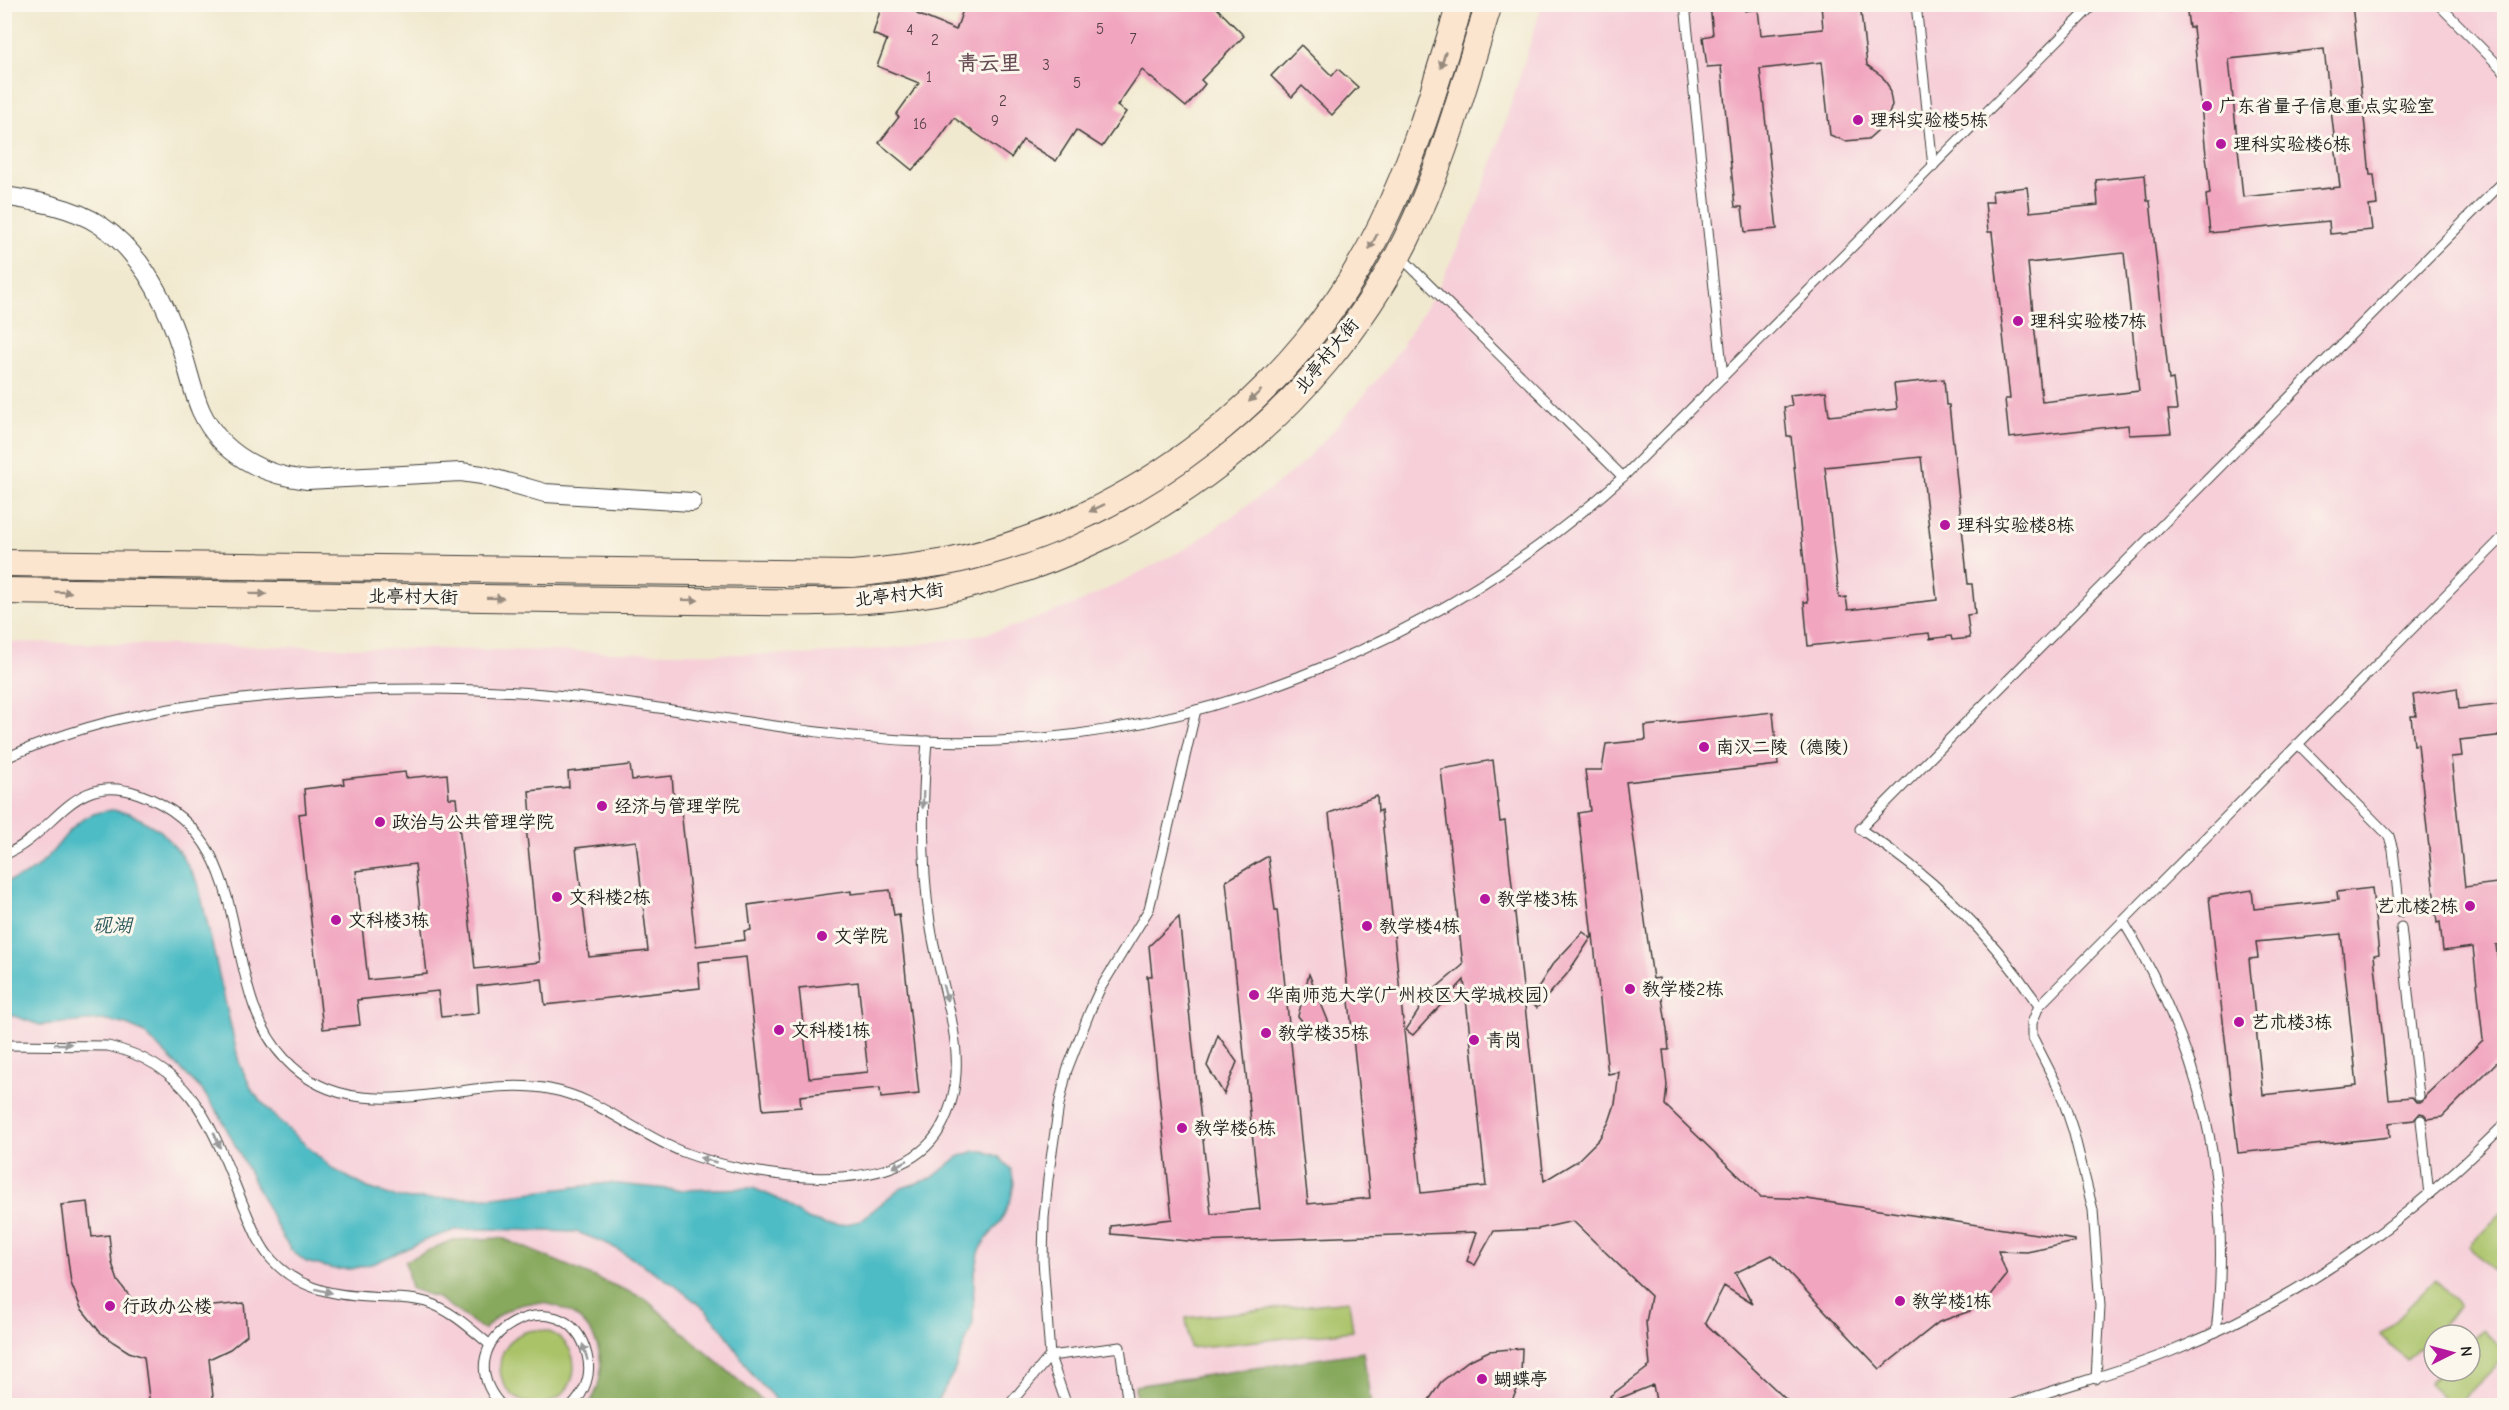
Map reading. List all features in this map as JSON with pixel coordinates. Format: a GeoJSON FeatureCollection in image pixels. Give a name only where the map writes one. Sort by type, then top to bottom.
{"type":"FeatureCollection","features":[{"type":"Feature","properties":{"kind":"main road","name":"北亭村大街"},"geometry":{"type":"LineString","coordinates":[[4,563],[853,574],[952,560],[1037,534],[1121,496],[1196,447],[1237,414],[1264,388],[1314,333],[1364,259],[1404,179],[1460,4]]}},
{"type":"Feature","properties":{"kind":"main road","name":"北亭村大街"},"geometry":{"type":"LineString","coordinates":[[4,591],[855,601],[958,587],[1047,560],[1144,515],[1213,469],[1255,435],[1305,385],[1354,324],[1398,254],[1429,190],[1489,4]]}},
{"type":"Feature","properties":{"kind":"street"},"geometry":{"type":"LineString","coordinates":[[4,196],[32,200],[77,214],[99,224],[130,249],[140,263],[174,329],[195,395],[208,425],[228,448],[250,464],[287,477],[307,480],[461,472],[482,475],[544,493],[692,501]]}},
{"type":"Feature","properties":{"kind":"lane"},"geometry":{"type":"LineString","coordinates":[[1684,4],[1723,377]]}},
{"type":"Feature","properties":{"kind":"lane"},"geometry":{"type":"LineString","coordinates":[[1916,4],[1933,167]]}},
{"type":"Feature","properties":{"kind":"lane"},"geometry":{"type":"LineString","coordinates":[[4,759],[96,724],[142,713],[254,697],[394,689],[543,694],[685,711],[824,734],[927,741],[994,740],[1068,734],[1196,710],[1332,664],[1427,617],[1489,581],[1571,523],[1623,477],[2094,4]]}},
{"type":"Feature","properties":{"kind":"lane"},"geometry":{"type":"LineString","coordinates":[[2438,4],[2505,71]]}},
{"type":"Feature","properties":{"kind":"lane"},"geometry":{"type":"LineString","coordinates":[[2038,1006],[2003,955],[1965,913],[1932,882],[1860,829],[2505,181]]}},
{"type":"Feature","properties":{"kind":"lane"},"geometry":{"type":"LineString","coordinates":[[1398,254],[1623,477]]}},
{"type":"Feature","properties":{"kind":"lane"},"geometry":{"type":"LineString","coordinates":[[2096,1379],[2100,1306],[2093,1210],[2073,1130],[2060,1091],[2032,1035],[2032,1023],[2038,1006],[2503,540]]}},
{"type":"Feature","properties":{"kind":"lane"},"geometry":{"type":"LineString","coordinates":[[1067,1406],[1050,1356],[1044,1260],[1044,1218],[1059,1104],[1070,1062],[1090,1011],[1149,909],[1196,710]]}},
{"type":"Feature","properties":{"kind":"lane"},"geometry":{"type":"LineString","coordinates":[[4,855],[22,847],[69,803],[99,790],[126,791],[154,801],[190,827],[210,853],[219,870],[252,998],[266,1031],[284,1059],[298,1071],[332,1090],[369,1099],[497,1087],[546,1088],[586,1100],[660,1142],[696,1156],[790,1176],[874,1173],[892,1168],[920,1152],[940,1129],[956,1083],[954,1028],[930,923],[925,874],[922,834],[927,741]]}},
{"type":"Feature","properties":{"kind":"lane"},"geometry":{"type":"LineString","coordinates":[[2298,744],[2389,836],[2393,850],[2400,912]]}},
{"type":"Feature","properties":{"kind":"lane"},"geometry":{"type":"LineString","coordinates":[[2123,921],[2153,973],[2170,1009],[2184,1042],[2202,1101],[2217,1175],[2222,1246],[2222,1286],[2216,1332]]}},
{"type":"Feature","properties":{"kind":"lane"},"geometry":{"type":"LineString","coordinates":[[2401,927],[2419,1096]]}},
{"type":"Feature","properties":{"kind":"lane"},"geometry":{"type":"LineString","coordinates":[[4,1045],[108,1046],[152,1062],[175,1080],[197,1102],[214,1134],[263,1247],[294,1280],[309,1287],[344,1296],[424,1302],[451,1313],[490,1345]]}},
{"type":"Feature","properties":{"kind":"lane"},"geometry":{"type":"LineString","coordinates":[[2421,1119],[2429,1195]]}},
{"type":"Feature","properties":{"kind":"lane"},"geometry":{"type":"LineString","coordinates":[[2008,1406],[2096,1379],[2172,1351],[2265,1307],[2354,1254],[2429,1195],[2505,1125]]}},
{"type":"Feature","properties":{"kind":"lane"},"geometry":{"type":"LineString","coordinates":[[496,1404],[485,1373],[490,1345],[507,1324],[524,1317],[551,1317],[568,1325],[585,1347],[589,1365],[586,1383],[572,1406]]}},
{"type":"Feature","properties":{"kind":"lane"},"geometry":{"type":"LineString","coordinates":[[1008,1406],[1050,1356],[1120,1347],[1128,1406]]}},
{"type":"Feature","properties":{"kind":"shaded area","name":"华南师范大学(广州校区大学城校园)"},"geometry":{"type":"Polygon","coordinates":[[[1542,5],[2504,5],[2504,1405],[5,1406],[5,642],[801,655],[903,647],[984,634],[1019,625],[1083,601],[1187,548],[1298,467],[1385,371],[1436,292],[1475,211],[1542,5]]]}},
{"type":"Feature","properties":{"kind":"green space"},"geometry":{"type":"Polygon","coordinates":[[[2504,1210],[2504,1261],[2494,1272],[2469,1246],[2504,1210]]]}},
{"type":"Feature","properties":{"kind":"green space"},"geometry":{"type":"Polygon","coordinates":[[[502,1238],[644,1298],[767,1405],[589,1405],[600,1378],[599,1353],[590,1332],[574,1315],[554,1305],[530,1303],[506,1311],[484,1330],[436,1297],[411,1289],[405,1261],[452,1240],[502,1238]]]}},
{"type":"Feature","properties":{"kind":"green space"},"geometry":{"type":"Polygon","coordinates":[[[2435,1280],[2460,1306],[2443,1323],[2422,1323],[2422,1344],[2406,1360],[2381,1335],[2435,1280]]]}},
{"type":"Feature","properties":{"kind":"green space"},"geometry":{"type":"Polygon","coordinates":[[[1349,1301],[1353,1331],[1190,1348],[1186,1318],[1349,1301]]]}},
{"type":"Feature","properties":{"kind":"green space"},"geometry":{"type":"Polygon","coordinates":[[[537,1330],[551,1333],[563,1341],[571,1353],[574,1367],[571,1381],[563,1393],[551,1401],[537,1404],[523,1401],[511,1393],[503,1381],[500,1367],[503,1353],[511,1341],[523,1333],[537,1330]]]}},
{"type":"Feature","properties":{"kind":"green space"},"geometry":{"type":"Polygon","coordinates":[[[2482,1330],[2504,1350],[2504,1358],[2482,1380],[2482,1330]]]}},
{"type":"Feature","properties":{"kind":"green space"},"geometry":{"type":"Polygon","coordinates":[[[1363,1352],[1371,1405],[1136,1405],[1135,1386],[1363,1352]]]}},
{"type":"Feature","properties":{"kind":"green space"},"geometry":{"type":"Polygon","coordinates":[[[2479,1383],[2457,1405],[2451,1405],[2429,1384],[2479,1383]]]}},
{"type":"Feature","properties":{"kind":"water","name":"砚湖"},"geometry":{"type":"Polygon","coordinates":[[[112,810],[130,813],[161,831],[181,854],[198,883],[239,1062],[253,1092],[277,1119],[333,1169],[368,1188],[411,1199],[494,1197],[608,1183],[678,1190],[753,1188],[774,1197],[807,1219],[824,1224],[841,1225],[860,1221],[899,1189],[932,1178],[958,1157],[975,1151],[984,1151],[999,1157],[1011,1169],[1014,1183],[1011,1199],[1001,1221],[985,1241],[979,1253],[974,1277],[973,1323],[954,1372],[935,1405],[781,1405],[753,1376],[726,1334],[706,1310],[673,1284],[642,1264],[608,1244],[577,1232],[456,1230],[428,1239],[375,1263],[351,1269],[334,1269],[306,1262],[292,1251],[283,1238],[220,1116],[202,1090],[143,1032],[124,1024],[101,1020],[40,1025],[5,1013],[5,882],[35,869],[76,824],[97,813],[112,810]]]}},
{"type":"Feature","properties":{"kind":"building"},"geometry":{"type":"Polygon","coordinates":[[[882,4],[921,4],[917,14],[956,30],[965,4],[997,4],[1011,10],[1012,4],[1213,4],[1244,36],[1201,80],[1205,84],[1186,107],[1142,70],[1117,106],[1126,112],[1102,147],[1076,130],[1056,161],[1023,140],[1011,158],[954,118],[932,149],[912,170],[879,143],[899,117],[896,115],[919,83],[877,66],[887,40],[873,34],[882,4]]]}},
{"type":"Feature","properties":{"kind":"building","name":"理科实验楼5栋"},"geometry":{"type":"Polygon","coordinates":[[[1710,4],[1744,4],[1745,11],[1758,9],[1761,35],[1823,29],[1821,4],[1860,4],[1867,65],[1882,76],[1889,87],[1892,105],[1886,123],[1868,139],[1845,141],[1830,135],[1822,62],[1760,69],[1777,229],[1745,232],[1742,207],[1735,207],[1721,66],[1707,67],[1703,37],[1713,35],[1710,4]]]}},
{"type":"Feature","properties":{"kind":"building","name":"理科实验楼6栋"},"geometry":{"type":"Polygon","coordinates":[[[2186,4],[2230,4],[2230,8],[2261,4],[2352,4],[2370,175],[2374,175],[2377,205],[2369,206],[2372,230],[2330,234],[2329,221],[2210,233],[2206,195],[2210,194],[2193,27],[2189,28],[2186,4]],[[2324,49],[2229,59],[2243,197],[2340,187],[2324,49]]]}},
{"type":"Feature","properties":{"kind":"building"},"geometry":{"type":"Polygon","coordinates":[[[1301,45],[1332,76],[1338,69],[1358,87],[1332,115],[1302,86],[1292,97],[1271,76],[1301,45]]]}},
{"type":"Feature","properties":{"kind":"building","name":"理科实验楼7栋"},"geometry":{"type":"Polygon","coordinates":[[[2145,175],[2147,201],[2150,201],[2169,380],[2173,379],[2177,410],[2168,410],[2171,433],[2129,435],[2128,425],[2009,438],[2005,399],[2010,399],[1992,232],[1988,232],[1985,202],[1993,202],[1992,191],[2027,187],[2030,212],[2098,205],[2096,180],[2145,175]],[[2124,253],[2028,263],[2042,402],[2139,391],[2124,253]]]}},
{"type":"Feature","properties":{"kind":"building","name":"理科实验楼8栋"},"geometry":{"type":"Polygon","coordinates":[[[1944,379],[1946,405],[1949,405],[1968,584],[1972,584],[1975,614],[1967,615],[1970,638],[1952,640],[1951,636],[1930,639],[1929,633],[1808,646],[1804,602],[1808,602],[1791,436],[1787,436],[1784,407],[1792,406],[1790,395],[1826,391],[1829,416],[1897,409],[1894,384],[1944,379]],[[1921,457],[1825,467],[1839,598],[1846,597],[1848,610],[1937,600],[1921,457]]]}},
{"type":"Feature","properties":{"kind":"building"},"geometry":{"type":"Polygon","coordinates":[[[2457,688],[2459,709],[2505,704],[2505,735],[2460,740],[2462,756],[2451,757],[2465,887],[2505,882],[2505,944],[2496,945],[2505,1024],[2505,1054],[2442,1117],[2428,1119],[2420,1113],[2414,1120],[2389,1123],[2390,1137],[2238,1153],[2209,897],[2252,890],[2254,909],[2338,900],[2337,892],[2372,888],[2379,954],[2374,955],[2389,1099],[2412,1097],[2416,1102],[2422,1102],[2426,1095],[2483,1040],[2473,947],[2443,951],[2440,922],[2437,923],[2418,744],[2414,745],[2411,716],[2416,716],[2413,695],[2457,688]],[[2341,934],[2256,942],[2258,958],[2249,959],[2263,1095],[2357,1085],[2341,934]]]}},
{"type":"Feature","properties":{"kind":"building"},"geometry":{"type":"Polygon","coordinates":[[[1773,712],[1778,765],[1626,782],[1653,979],[1659,978],[1667,1030],[1669,1050],[1663,1050],[1667,1085],[1665,1105],[1761,1197],[1807,1199],[2075,1240],[2075,1242],[2027,1252],[1998,1251],[2007,1275],[1991,1295],[1970,1311],[1939,1322],[1880,1369],[1772,1255],[1735,1273],[1753,1304],[1724,1286],[1705,1323],[1793,1406],[1657,1406],[1653,1385],[1613,1401],[1610,1396],[1650,1366],[1646,1322],[1651,1296],[1573,1221],[1538,1229],[1494,1231],[1475,1265],[1467,1261],[1477,1232],[1199,1242],[1111,1234],[1111,1226],[1172,1219],[1147,976],[1152,976],[1149,946],[1179,917],[1211,1214],[1260,1209],[1226,881],[1268,856],[1275,910],[1277,910],[1308,1204],[1370,1198],[1329,813],[1377,796],[1378,812],[1381,810],[1421,1193],[1486,1186],[1464,980],[1413,1035],[1406,1030],[1430,993],[1463,965],[1441,769],[1493,760],[1500,822],[1505,821],[1544,1181],[1577,1161],[1599,1139],[1609,1122],[1615,1104],[1619,1072],[1608,1074],[1578,813],[1590,811],[1585,770],[1602,770],[1606,744],[1646,740],[1645,726],[1773,712]]]}},
{"type":"Feature","properties":{"kind":"building"},"geometry":{"type":"Polygon","coordinates":[[[630,765],[632,780],[672,776],[674,801],[680,801],[696,946],[745,940],[744,931],[751,930],[748,905],[851,891],[851,894],[890,890],[894,915],[899,914],[919,1094],[881,1098],[880,1088],[846,1091],[800,1096],[801,1107],[763,1110],[746,957],[698,962],[700,988],[545,1005],[542,979],[477,986],[479,1012],[474,1014],[441,1017],[438,991],[357,1000],[360,1025],[323,1029],[299,814],[306,813],[304,789],[344,784],[343,779],[405,772],[406,778],[447,774],[449,798],[456,798],[475,969],[540,962],[525,817],[531,816],[529,791],[569,787],[568,772],[630,765]],[[636,841],[576,848],[589,957],[648,951],[636,841]],[[415,864],[356,871],[368,980],[427,974],[415,864]],[[858,982],[799,988],[809,1078],[868,1072],[858,982]]]}},
{"type":"Feature","properties":{"kind":"building"},"geometry":{"type":"Polygon","coordinates":[[[1583,932],[1591,938],[1567,974],[1537,1008],[1529,1002],[1552,965],[1583,932]]]}},
{"type":"Feature","properties":{"kind":"building"},"geometry":{"type":"Polygon","coordinates":[[[1309,974],[1329,1023],[1320,1024],[1316,1038],[1298,1016],[1309,974]]]}},
{"type":"Feature","properties":{"kind":"building"},"geometry":{"type":"Polygon","coordinates":[[[1218,1035],[1237,1062],[1224,1094],[1207,1066],[1218,1035]]]}},
{"type":"Feature","properties":{"kind":"building","name":"行政办公楼"},"geometry":{"type":"Polygon","coordinates":[[[88,1202],[92,1237],[109,1235],[112,1263],[118,1281],[130,1297],[144,1309],[150,1312],[244,1303],[247,1335],[230,1349],[209,1359],[214,1406],[150,1406],[144,1357],[129,1352],[100,1332],[81,1308],[71,1283],[61,1205],[88,1202]]]}},
{"type":"Feature","properties":{"kind":"building","name":"蝴蝶亭"},"geometry":{"type":"Polygon","coordinates":[[[1522,1348],[1521,1375],[1524,1376],[1509,1406],[1425,1406],[1441,1382],[1468,1361],[1489,1351],[1522,1348]]]}},
{"type":"Feature","properties":{"kind":"place","name":"广东省量子信息重点实验室"},"geometry":{"type":"Point","coordinates":[2207,106]}},
{"type":"Feature","properties":{"kind":"place","name":"理科实验楼5栋"},"geometry":{"type":"Point","coordinates":[1858,120]}},
{"type":"Feature","properties":{"kind":"place","name":"理科实验楼6栋"},"geometry":{"type":"Point","coordinates":[2221,144]}},
{"type":"Feature","properties":{"kind":"place","name":"理科实验楼7栋"},"geometry":{"type":"Point","coordinates":[2018,321]}},
{"type":"Feature","properties":{"kind":"place","name":"理科实验楼8栋"},"geometry":{"type":"Point","coordinates":[1945,525]}},
{"type":"Feature","properties":{"kind":"place","name":"南汉二陵（德陵）"},"geometry":{"type":"Point","coordinates":[1704,747]}},
{"type":"Feature","properties":{"kind":"place","name":"经济与管理学院"},"geometry":{"type":"Point","coordinates":[602,806]}},
{"type":"Feature","properties":{"kind":"place","name":"政治与公共管理学院"},"geometry":{"type":"Point","coordinates":[380,822]}},
{"type":"Feature","properties":{"kind":"place","name":"文科楼2栋"},"geometry":{"type":"Point","coordinates":[557,897]}},
{"type":"Feature","properties":{"kind":"place","name":"教学楼3栋"},"geometry":{"type":"Point","coordinates":[1485,899]}},
{"type":"Feature","properties":{"kind":"place","name":"艺术楼2栋"},"geometry":{"type":"Point","coordinates":[2470,906]}},
{"type":"Feature","properties":{"kind":"place","name":"文科楼3栋"},"geometry":{"type":"Point","coordinates":[336,920]}},
{"type":"Feature","properties":{"kind":"place","name":"教学楼4栋"},"geometry":{"type":"Point","coordinates":[1367,926]}},
{"type":"Feature","properties":{"kind":"place","name":"文学院"},"geometry":{"type":"Point","coordinates":[822,936]}},
{"type":"Feature","properties":{"kind":"place","name":"教学楼2栋"},"geometry":{"type":"Point","coordinates":[1630,989]}},
{"type":"Feature","properties":{"kind":"place","name":"华南师范大学(广州校区大学城校园)"},"geometry":{"type":"Point","coordinates":[1254,995]}},
{"type":"Feature","properties":{"kind":"place","name":"艺术楼3栋"},"geometry":{"type":"Point","coordinates":[2239,1022]}},
{"type":"Feature","properties":{"kind":"place","name":"文科楼1栋"},"geometry":{"type":"Point","coordinates":[779,1030]}},
{"type":"Feature","properties":{"kind":"place","name":"教学楼35栋"},"geometry":{"type":"Point","coordinates":[1266,1033]}},
{"type":"Feature","properties":{"kind":"place","name":"青岗"},"geometry":{"type":"Point","coordinates":[1474,1040]}},
{"type":"Feature","properties":{"kind":"place","name":"教学楼6栋"},"geometry":{"type":"Point","coordinates":[1182,1128]}},
{"type":"Feature","properties":{"kind":"place","name":"教学楼1栋"},"geometry":{"type":"Point","coordinates":[1900,1301]}},
{"type":"Feature","properties":{"kind":"place","name":"行政办公楼"},"geometry":{"type":"Point","coordinates":[110,1306]}},
{"type":"Feature","properties":{"kind":"place","name":"蝴蝶亭"},"geometry":{"type":"Point","coordinates":[1482,1379]}},
{"type":"Feature","properties":{"kind":"district","name":"青云里"},"geometry":{"type":"Point","coordinates":[989,63]}}]}
